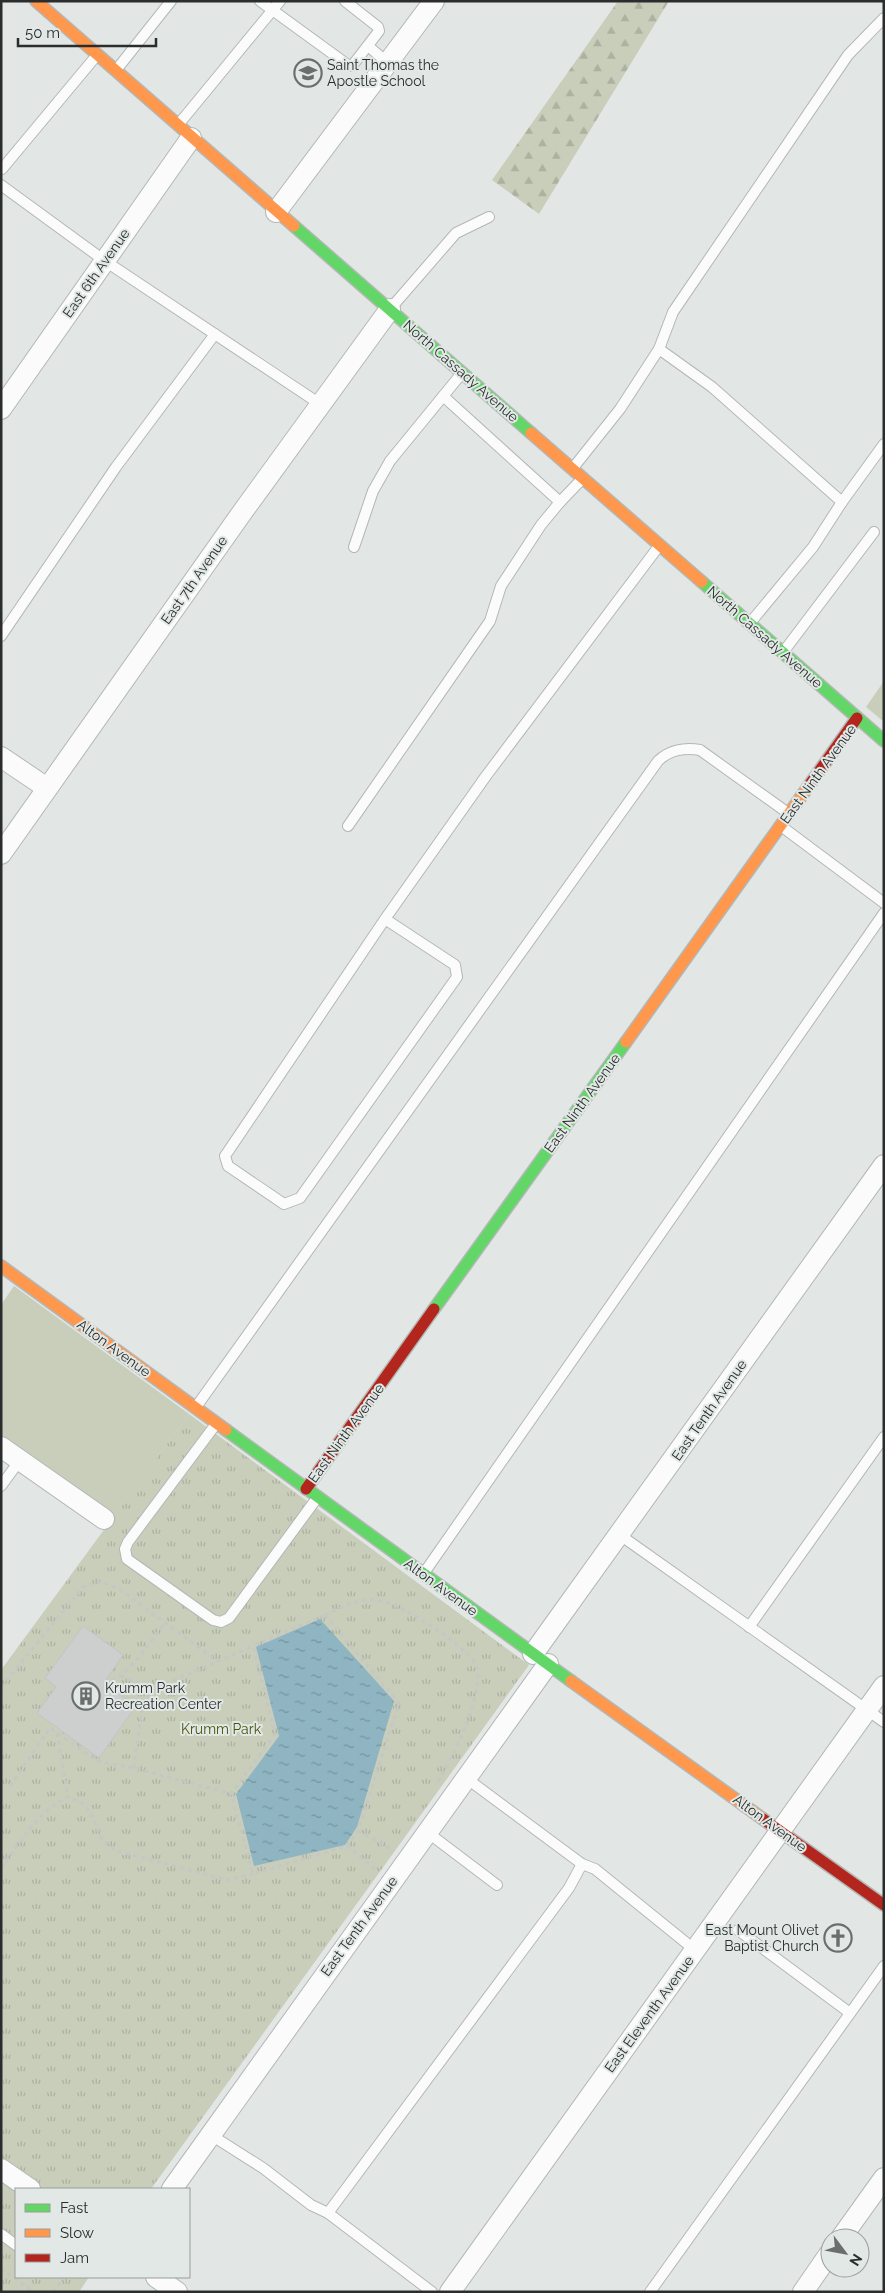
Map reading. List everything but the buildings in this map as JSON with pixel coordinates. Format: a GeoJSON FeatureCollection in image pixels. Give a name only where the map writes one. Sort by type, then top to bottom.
{"type":"FeatureCollection","features":[{"type":"Feature","properties":{"kind":"street","name":"North Cassady Avenue"},"geometry":{"type":"LineString","coordinates":[[36,1],[884,741]]}},
{"type":"Feature","properties":{"kind":"street"},"geometry":{"type":"LineString","coordinates":[[276,212],[434,1]]}},
{"type":"Feature","properties":{"kind":"street","name":"East 6th Avenue"},"geometry":{"type":"LineString","coordinates":[[1,409],[105,260],[184,132]]}},
{"type":"Feature","properties":{"kind":"street","name":"East 7th Avenue"},"geometry":{"type":"LineString","coordinates":[[1,854],[320,404],[390,309]]}},
{"type":"Feature","properties":{"kind":"street","name":"East Ninth Avenue"},"geometry":{"type":"LineString","coordinates":[[306,1488],[857,718]]}},
{"type":"Feature","properties":{"kind":"street"},"geometry":{"type":"LineString","coordinates":[[1,757],[47,788]]}},
{"type":"Feature","properties":{"kind":"street","name":"East Tenth Avenue"},"geometry":{"type":"LineString","coordinates":[[173,2188],[466,1778],[620,1535],[884,1165]]}},
{"type":"Feature","properties":{"kind":"street","name":"Alton Avenue"},"geometry":{"type":"LineString","coordinates":[[1,1266],[423,1574],[884,1905]]}},
{"type":"Feature","properties":{"kind":"street"},"geometry":{"type":"LineString","coordinates":[[1,1447],[104,1518]]}},
{"type":"Feature","properties":{"kind":"street","name":"East Eleventh Avenue"},"geometry":{"type":"LineString","coordinates":[[450,2292],[884,1686]]}},
{"type":"Feature","properties":{"kind":"street"},"geometry":{"type":"LineString","coordinates":[[1,2169],[29,2188]]}},
{"type":"Feature","properties":{"kind":"street"},"geometry":{"type":"LineString","coordinates":[[848,2228],[884,2178]]}},
{"type":"Feature","properties":{"kind":"street"},"geometry":{"type":"LineString","coordinates":[[803,2292],[820,2268]]}},
{"type":"Feature","properties":{"kind":"street"},"geometry":{"type":"LineString","coordinates":[[157,2278],[177,2292]]}},
{"type":"Feature","properties":{"kind":"lane"},"geometry":{"type":"LineString","coordinates":[[115,71],[171,1]]}},
{"type":"Feature","properties":{"kind":"lane"},"geometry":{"type":"LineString","coordinates":[[260,1],[348,65],[355,64],[379,31],[378,27],[345,1]]}},
{"type":"Feature","properties":{"kind":"lane"},"geometry":{"type":"LineString","coordinates":[[184,132],[280,1]]}},
{"type":"Feature","properties":{"kind":"lane"},"geometry":{"type":"LineString","coordinates":[[572,468],[620,409],[659,349],[672,312],[814,102],[848,55],[884,18]]}},
{"type":"Feature","properties":{"kind":"lane"},"geometry":{"type":"LineString","coordinates":[[368,46],[388,63]]}},
{"type":"Feature","properties":{"kind":"lane"},"geometry":{"type":"LineString","coordinates":[[2,170],[97,55]]}},
{"type":"Feature","properties":{"kind":"lane"},"geometry":{"type":"LineString","coordinates":[[1,186],[105,260],[320,404]]}},
{"type":"Feature","properties":{"kind":"lane"},"geometry":{"type":"LineString","coordinates":[[390,309],[456,233],[489,218]]}},
{"type":"Feature","properties":{"kind":"lane"},"geometry":{"type":"LineString","coordinates":[[1,636],[116,467],[215,334]]}},
{"type":"Feature","properties":{"kind":"lane"},"geometry":{"type":"LineString","coordinates":[[659,349],[712,386],[842,502]]}},
{"type":"Feature","properties":{"kind":"lane"},"geometry":{"type":"LineString","coordinates":[[354,547],[373,491],[390,461],[462,372]]}},
{"type":"Feature","properties":{"kind":"lane"},"geometry":{"type":"LineString","coordinates":[[443,396],[560,502]]}},
{"type":"Feature","properties":{"kind":"lane"},"geometry":{"type":"LineString","coordinates":[[750,624],[812,547],[884,444]]}},
{"type":"Feature","properties":{"kind":"lane"},"geometry":{"type":"LineString","coordinates":[[348,826],[490,621],[500,586],[541,524],[584,478]]}},
{"type":"Feature","properties":{"kind":"lane"},"geometry":{"type":"LineString","coordinates":[[783,653],[874,532]]}},
{"type":"Feature","properties":{"kind":"lane"},"geometry":{"type":"LineString","coordinates":[[385,919],[455,965],[457,977],[300,1198],[284,1204],[228,1166],[225,1156],[385,919],[486,776],[659,545]]}},
{"type":"Feature","properties":{"kind":"lane"},"geometry":{"type":"LineString","coordinates":[[196,1408],[658,761],[671,752],[683,749],[700,750],[789,814]]}},
{"type":"Feature","properties":{"kind":"lane"},"geometry":{"type":"LineString","coordinates":[[781,826],[884,903]]}},
{"type":"Feature","properties":{"kind":"lane"},"geometry":{"type":"LineString","coordinates":[[423,1574],[884,913]]}},
{"type":"Feature","properties":{"kind":"lane"},"geometry":{"type":"LineString","coordinates":[[216,1423],[128,1542],[125,1549],[127,1559],[213,1620],[222,1622],[229,1618],[318,1497]]}},
{"type":"Feature","properties":{"kind":"lane"},"geometry":{"type":"LineString","coordinates":[[749,1627],[884,1437]]}},
{"type":"Feature","properties":{"kind":"lane"},"geometry":{"type":"LineString","coordinates":[[1,1486],[20,1460]]}},
{"type":"Feature","properties":{"kind":"lane"},"geometry":{"type":"LineString","coordinates":[[620,1535],[884,1722]]}},
{"type":"Feature","properties":{"kind":"lane"},"geometry":{"type":"LineString","coordinates":[[466,1778],[582,1864],[595,1869],[695,1950]]}},
{"type":"Feature","properties":{"kind":"lane"},"geometry":{"type":"LineString","coordinates":[[427,1832],[497,1885]]}},
{"type":"Feature","properties":{"kind":"lane"},"geometry":{"type":"LineString","coordinates":[[328,2213],[569,1888],[582,1864]]}},
{"type":"Feature","properties":{"kind":"lane"},"geometry":{"type":"LineString","coordinates":[[738,1930],[850,2013]]}},
{"type":"Feature","properties":{"kind":"lane"},"geometry":{"type":"LineString","coordinates":[[650,2292],[884,1966]]}},
{"type":"Feature","properties":{"kind":"lane"},"geometry":{"type":"LineString","coordinates":[[211,2135],[263,2168],[310,2205],[328,2213],[432,2292]]}},
{"type":"Feature","properties":{"kind":"lane"},"geometry":{"type":"LineString","coordinates":[[1,2234],[15,2244]]}},
{"type":"Feature","properties":{"kind":"path"},"geometry":{"type":"LineString","coordinates":[[1,1687],[20,1666],[71,1600],[83,1587],[96,1582],[109,1584],[122,1591],[218,1662]]}},
{"type":"Feature","properties":{"kind":"path"},"geometry":{"type":"LineString","coordinates":[[134,1768],[142,1708],[149,1694],[161,1686],[349,1604],[372,1600],[396,1605],[464,1650],[477,1667],[478,1686],[473,1707],[441,1777],[432,1791]]}},
{"type":"Feature","properties":{"kind":"path"},"geometry":{"type":"LineString","coordinates":[[68,1797],[84,1804],[93,1816],[105,1846],[226,1880],[253,1874],[347,1846],[358,1831],[399,1703],[325,1615]]}},
{"type":"Feature","properties":{"kind":"path"},"geometry":{"type":"LineString","coordinates":[[104,1683],[121,1676],[140,1656],[165,1623]]}},
{"type":"Feature","properties":{"kind":"path"},"geometry":{"type":"LineString","coordinates":[[231,1794],[275,1734],[253,1646]]}},
{"type":"Feature","properties":{"kind":"path"},"geometry":{"type":"LineString","coordinates":[[121,1676],[138,1682],[149,1694]]}},
{"type":"Feature","properties":{"kind":"path"},"geometry":{"type":"LineString","coordinates":[[10,1786],[50,1728],[97,1761],[134,1768],[231,1794]]}},
{"type":"Feature","properties":{"kind":"path"},"geometry":{"type":"LineString","coordinates":[[57,1733],[68,1797]]}},
{"type":"Feature","properties":{"kind":"path"},"geometry":{"type":"LineString","coordinates":[[231,1794],[253,1874]]}},
{"type":"Feature","properties":{"kind":"path"},"geometry":{"type":"LineString","coordinates":[[1,1868],[41,1815],[56,1803],[68,1797]]}},
{"type":"Feature","properties":{"kind":"path"},"geometry":{"type":"LineString","coordinates":[[358,1831],[408,1859]]}},
{"type":"Feature","properties":{"kind":"path"},"geometry":{"type":"LineString","coordinates":[[347,1846],[391,1882]]}},
{"type":"Feature","properties":{"kind":"path"},"geometry":{"type":"LineString","coordinates":[[1,2270],[34,2292]]}},
{"type":"Feature","properties":{"kind":"path"},"geometry":{"type":"LineString","coordinates":[[53,2292],[63,2278]]}},
{"type":"Feature","properties":{"kind":"green space"},"geometry":{"type":"Polygon","coordinates":[[[618,1],[669,1],[539,214],[492,180],[618,1]]]}},
{"type":"Feature","properties":{"kind":"green space"},"geometry":{"type":"Polygon","coordinates":[[[884,681],[884,722],[866,707],[884,681]]]}},
{"type":"Feature","properties":{"kind":"green space"},"geometry":{"type":"Polygon","coordinates":[[[14,1286],[189,1414],[115,1516],[1,1437],[1,1305],[14,1286]]]}},
{"type":"Feature","properties":{"kind":"green space","name":"Krumm Park"},"geometry":{"type":"Polygon","coordinates":[[[189,1414],[529,1665],[152,2188],[15,2188],[15,2278],[88,2278],[79,2292],[1,2292],[1,1670],[189,1414]]]}},
{"type":"Feature","properties":{"kind":"water"},"geometry":{"type":"Polygon","coordinates":[[[320,1619],[394,1701],[357,1827],[345,1845],[254,1866],[236,1794],[279,1736],[256,1647],[320,1619]]]}},
{"type":"Feature","properties":{"kind":"traffic: fast"},"geometry":{"type":"LineString","coordinates":[[294,226],[531,433]]}},
{"type":"Feature","properties":{"kind":"traffic: fast"},"geometry":{"type":"LineString","coordinates":[[702,582],[884,741]]}},
{"type":"Feature","properties":{"kind":"traffic: fast"},"geometry":{"type":"LineString","coordinates":[[434,1309],[626,1042]]}},
{"type":"Feature","properties":{"kind":"traffic: fast"},"geometry":{"type":"LineString","coordinates":[[226,1430],[571,1681]]}},
{"type":"Feature","properties":{"kind":"traffic: slow"},"geometry":{"type":"LineString","coordinates":[[36,1],[294,226]]}},
{"type":"Feature","properties":{"kind":"traffic: slow"},"geometry":{"type":"LineString","coordinates":[[531,433],[702,582]]}},
{"type":"Feature","properties":{"kind":"traffic: slow"},"geometry":{"type":"LineString","coordinates":[[626,1042],[808,787]]}},
{"type":"Feature","properties":{"kind":"traffic: slow"},"geometry":{"type":"LineString","coordinates":[[1,1266],[226,1430]]}},
{"type":"Feature","properties":{"kind":"traffic: slow"},"geometry":{"type":"LineString","coordinates":[[571,1681],[763,1819]]}},
{"type":"Feature","properties":{"kind":"traffic: jam"},"geometry":{"type":"LineString","coordinates":[[808,787],[857,718]]}},
{"type":"Feature","properties":{"kind":"traffic: jam"},"geometry":{"type":"LineString","coordinates":[[306,1489],[434,1309]]}},
{"type":"Feature","properties":{"kind":"traffic: jam"},"geometry":{"type":"LineString","coordinates":[[763,1819],[884,1905]]}},
{"type":"Feature","properties":{"kind":"place","name":"Saint Thomas the Apostle School"},"geometry":{"type":"Point","coordinates":[308,73]}},
{"type":"Feature","properties":{"kind":"place","name":"Krumm Park Recreation Center"},"geometry":{"type":"Point","coordinates":[86,1696]}},
{"type":"Feature","properties":{"kind":"place","name":"East Mount Olivet Baptist Church"},"geometry":{"type":"Point","coordinates":[838,1938]}}]}
